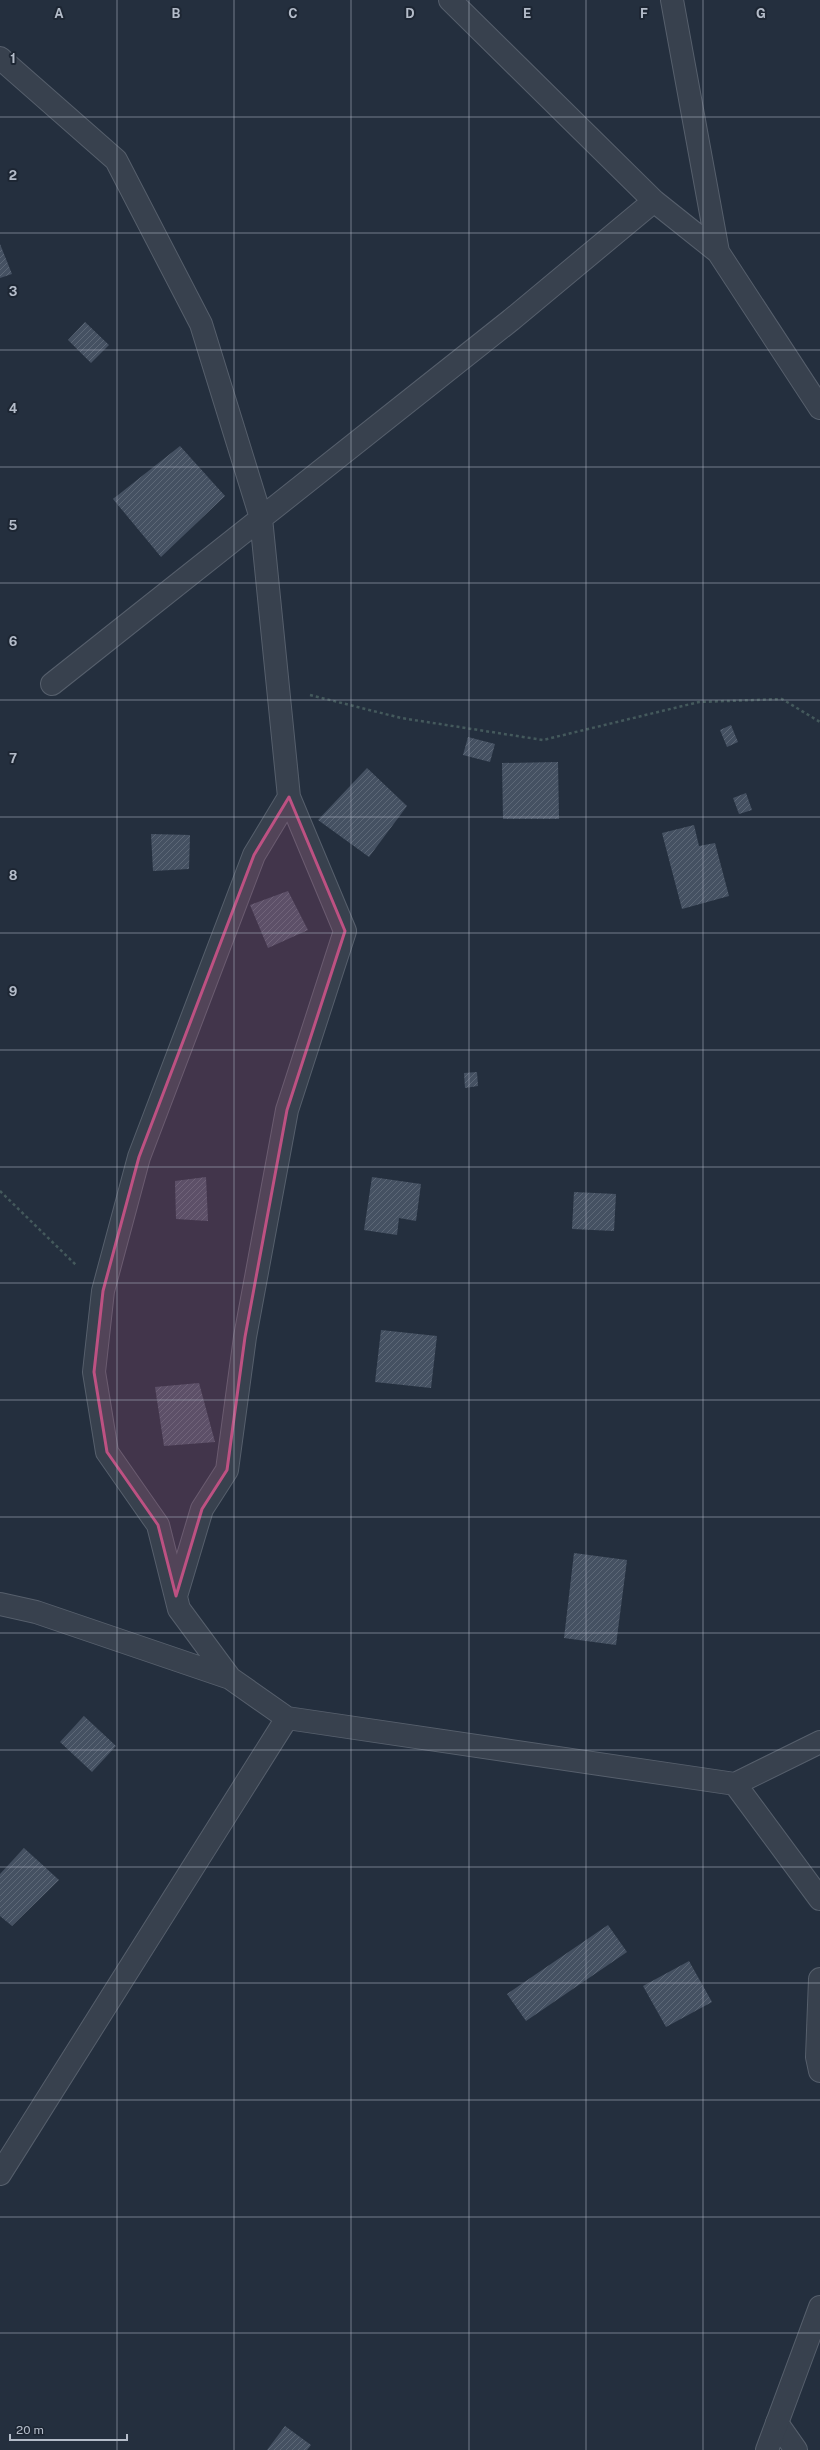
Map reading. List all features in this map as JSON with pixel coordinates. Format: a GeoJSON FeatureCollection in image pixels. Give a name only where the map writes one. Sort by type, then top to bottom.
{"type":"FeatureCollection","features":[{"type":"Feature","properties":{"kind":"street"},"geometry":{"type":"LineString","coordinates":[[450,0],[654,201],[718,252],[820,408]]}},
{"type":"Feature","properties":{"kind":"street"},"geometry":{"type":"LineString","coordinates":[[672,0],[718,252]]}},
{"type":"Feature","properties":{"kind":"street"},"geometry":{"type":"LineString","coordinates":[[0,58],[116,160],[200,324],[261,518],[289,797],[345,931],[287,1110],[245,1337],[227,1470],[202,1509],[176,1596]]}},
{"type":"Feature","properties":{"kind":"street"},"geometry":{"type":"LineString","coordinates":[[52,684],[511,320],[654,201]]}},
{"type":"Feature","properties":{"kind":"street"},"geometry":{"type":"LineString","coordinates":[[230,1678],[179,1609],[158,1525],[107,1452],[94,1372],[103,1291],[145,1142],[254,855],[289,797]]}},
{"type":"Feature","properties":{"kind":"street"},"geometry":{"type":"LineString","coordinates":[[0,1604],[36,1612],[230,1678],[287,1718],[735,1784],[820,1742]]}},
{"type":"Feature","properties":{"kind":"street"},"geometry":{"type":"LineString","coordinates":[[0,2174],[287,1718]]}},
{"type":"Feature","properties":{"kind":"street"},"geometry":{"type":"LineString","coordinates":[[735,1784],[820,1899]]}},
{"type":"Feature","properties":{"kind":"street"},"geometry":{"type":"LineString","coordinates":[[820,1979],[817,2057],[820,2071]]}},
{"type":"Feature","properties":{"kind":"street"},"geometry":{"type":"LineString","coordinates":[[766,2450],[820,2307]]}},
{"type":"Feature","properties":{"kind":"street"},"geometry":{"type":"LineString","coordinates":[[777,2423],[796,2450]]}},
{"type":"Feature","properties":{"kind":"path"},"geometry":{"type":"LineString","coordinates":[[278,687],[401,718],[543,740],[699,702],[782,699],[820,722]]}},
{"type":"Feature","properties":{"kind":"path"},"geometry":{"type":"LineString","coordinates":[[0,1191],[103,1291]]}},
{"type":"Feature","properties":{"kind":"highlighted area"},"geometry":{"type":"Polygon","coordinates":[[[289,797],[345,931],[287,1110],[245,1337],[227,1470],[202,1509],[176,1596],[158,1525],[107,1452],[94,1372],[103,1291],[139,1157],[254,855],[289,797]]]}},
{"type":"Feature","properties":{"kind":"building"},"geometry":{"type":"Polygon","coordinates":[[[0,244],[12,274],[0,278],[0,244]]]}},
{"type":"Feature","properties":{"kind":"building"},"geometry":{"type":"Polygon","coordinates":[[[85,322],[109,345],[91,363],[68,340],[85,322]]]}},
{"type":"Feature","properties":{"kind":"building"},"geometry":{"type":"Polygon","coordinates":[[[180,446],[225,496],[161,557],[113,499],[180,446]]]}},
{"type":"Feature","properties":{"kind":"building"},"geometry":{"type":"Polygon","coordinates":[[[731,725],[738,742],[727,747],[720,730],[731,725]]]}},
{"type":"Feature","properties":{"kind":"building"},"geometry":{"type":"Polygon","coordinates":[[[468,737],[495,744],[490,762],[463,755],[468,737]]]}},
{"type":"Feature","properties":{"kind":"building"},"geometry":{"type":"Polygon","coordinates":[[[558,762],[559,819],[503,819],[502,763],[558,762]]]}},
{"type":"Feature","properties":{"kind":"building"},"geometry":{"type":"Polygon","coordinates":[[[367,768],[407,806],[369,857],[318,820],[367,768]]]}},
{"type":"Feature","properties":{"kind":"building"},"geometry":{"type":"Polygon","coordinates":[[[746,793],[752,810],[739,814],[733,798],[746,793]]]}},
{"type":"Feature","properties":{"kind":"building"},"geometry":{"type":"Polygon","coordinates":[[[694,825],[699,846],[715,843],[729,896],[682,909],[662,833],[694,825]]]}},
{"type":"Feature","properties":{"kind":"building"},"geometry":{"type":"Polygon","coordinates":[[[151,834],[190,835],[189,869],[153,871],[151,834]]]}},
{"type":"Feature","properties":{"kind":"building"},"geometry":{"type":"Polygon","coordinates":[[[288,891],[308,930],[268,948],[250,905],[288,891]]]}},
{"type":"Feature","properties":{"kind":"building"},"geometry":{"type":"Polygon","coordinates":[[[477,1072],[478,1086],[465,1088],[464,1073],[477,1072]]]}},
{"type":"Feature","properties":{"kind":"building"},"geometry":{"type":"Polygon","coordinates":[[[206,1177],[208,1221],[176,1219],[175,1181],[206,1177]]]}},
{"type":"Feature","properties":{"kind":"building"},"geometry":{"type":"Polygon","coordinates":[[[372,1177],[421,1184],[416,1221],[399,1218],[397,1235],[364,1230],[372,1177]]]}},
{"type":"Feature","properties":{"kind":"building"},"geometry":{"type":"Polygon","coordinates":[[[574,1192],[616,1194],[614,1231],[572,1229],[574,1192]]]}},
{"type":"Feature","properties":{"kind":"building"},"geometry":{"type":"Polygon","coordinates":[[[381,1330],[437,1336],[431,1388],[375,1382],[381,1330]]]}},
{"type":"Feature","properties":{"kind":"building"},"geometry":{"type":"Polygon","coordinates":[[[199,1383],[215,1442],[164,1446],[155,1387],[199,1383]]]}},
{"type":"Feature","properties":{"kind":"building"},"geometry":{"type":"Polygon","coordinates":[[[574,1553],[627,1560],[616,1645],[564,1638],[574,1553]]]}},
{"type":"Feature","properties":{"kind":"building"},"geometry":{"type":"Polygon","coordinates":[[[84,1716],[116,1746],[92,1772],[60,1742],[84,1716]]]}},
{"type":"Feature","properties":{"kind":"building"},"geometry":{"type":"Polygon","coordinates":[[[24,1848],[59,1880],[12,1926],[0,1916],[0,1874],[24,1848]]]}},
{"type":"Feature","properties":{"kind":"building"},"geometry":{"type":"Polygon","coordinates":[[[608,1925],[627,1952],[526,2021],[507,1994],[608,1925]]]}},
{"type":"Feature","properties":{"kind":"building"},"geometry":{"type":"Polygon","coordinates":[[[689,1961],[712,2002],[666,2027],[643,1986],[689,1961]]]}},
{"type":"Feature","properties":{"kind":"building"},"geometry":{"type":"Polygon","coordinates":[[[285,2426],[311,2445],[307,2450],[267,2450],[285,2426]]]}}]}
